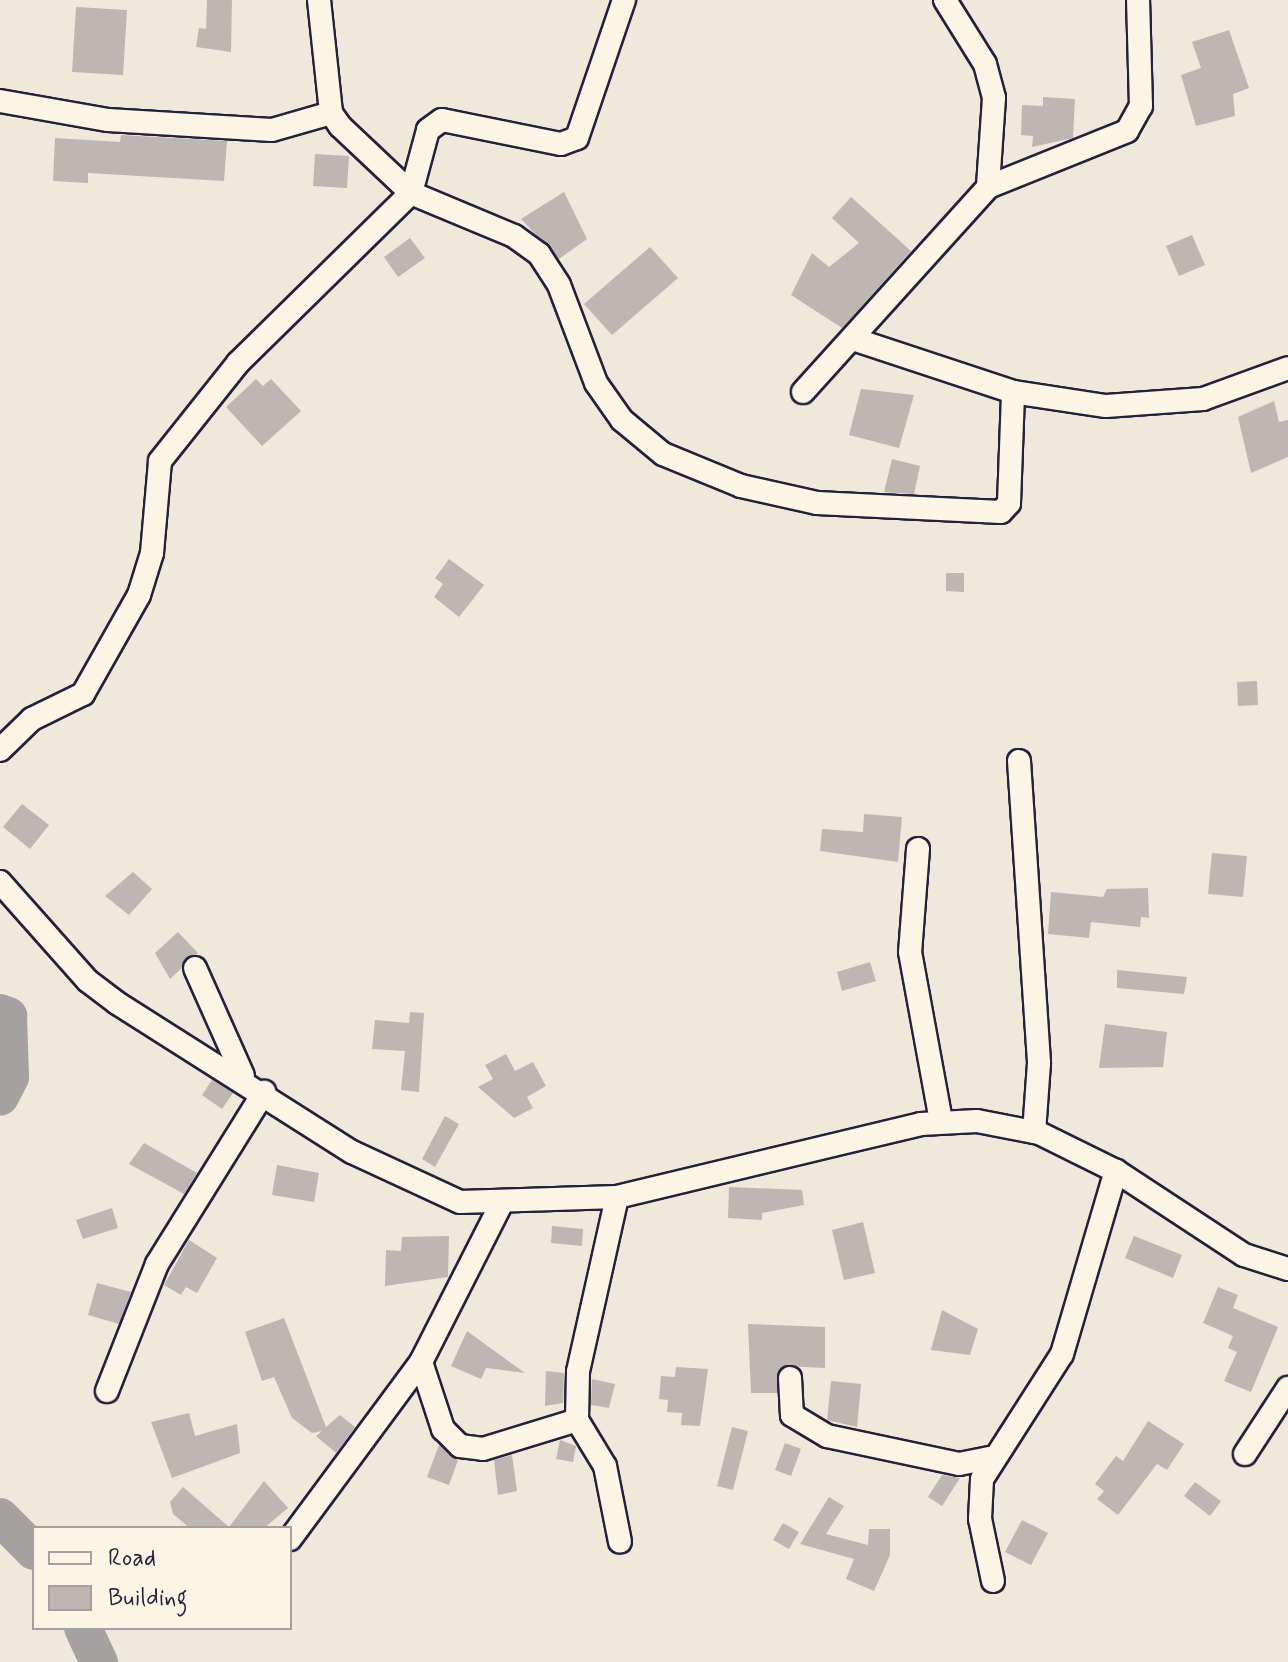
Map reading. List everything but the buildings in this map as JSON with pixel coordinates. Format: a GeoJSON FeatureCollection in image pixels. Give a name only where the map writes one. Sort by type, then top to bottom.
{"type":"FeatureCollection","features":[{"type":"Feature","properties":{"kind":"street"},"geometry":{"type":"LineString","coordinates":[[319,0],[331,113],[411,193],[514,236],[539,254],[559,285],[596,383],[622,420],[663,454],[741,486],[817,503],[1001,512],[1009,503],[1013,392]]}},
{"type":"Feature","properties":{"kind":"street"},"geometry":{"type":"LineString","coordinates":[[0,750],[32,719],[83,694],[124,628],[152,553],[160,461],[238,363],[411,193],[428,130],[442,120],[561,144],[577,138],[624,0]]}},
{"type":"Feature","properties":{"kind":"street"},"geometry":{"type":"LineString","coordinates":[[945,0],[985,64],[994,98],[988,187]]}},
{"type":"Feature","properties":{"kind":"street"},"geometry":{"type":"LineString","coordinates":[[803,392],[856,340],[988,187],[1127,131],[1141,106],[1138,0]]}},
{"type":"Feature","properties":{"kind":"street"},"geometry":{"type":"LineString","coordinates":[[0,101],[108,120],[272,130],[331,113]]}},
{"type":"Feature","properties":{"kind":"street"},"geometry":{"type":"LineString","coordinates":[[856,340],[1013,392],[1156,408],[1288,368]]}},
{"type":"Feature","properties":{"kind":"street"},"geometry":{"type":"LineString","coordinates":[[1019,761],[1039,1063],[1034,1132]]}},
{"type":"Feature","properties":{"kind":"street"},"geometry":{"type":"LineString","coordinates":[[918,849],[910,952],[941,1121]]}},
{"type":"Feature","properties":{"kind":"street"},"geometry":{"type":"LineString","coordinates":[[0,882],[88,981],[405,1179],[460,1202],[500,1206],[617,1197],[941,1121],[1034,1132],[1116,1171],[1236,1250],[1288,1269]]}},
{"type":"Feature","properties":{"kind":"street"},"geometry":{"type":"LineString","coordinates":[[195,968],[243,1076]]}},
{"type":"Feature","properties":{"kind":"street"},"geometry":{"type":"LineString","coordinates":[[107,1391],[157,1264],[264,1092]]}},
{"type":"Feature","properties":{"kind":"street"},"geometry":{"type":"LineString","coordinates":[[993,1581],[980,1519],[990,1458],[1062,1354],[1116,1171]]}},
{"type":"Feature","properties":{"kind":"street"},"geometry":{"type":"LineString","coordinates":[[617,1197],[578,1372],[577,1420],[605,1466],[620,1542]]}},
{"type":"Feature","properties":{"kind":"street"},"geometry":{"type":"LineString","coordinates":[[292,1536],[421,1362],[500,1206]]}},
{"type":"Feature","properties":{"kind":"street"},"geometry":{"type":"LineString","coordinates":[[421,1362],[443,1429],[460,1446],[483,1449],[577,1420]]}},
{"type":"Feature","properties":{"kind":"street"},"geometry":{"type":"LineString","coordinates":[[790,1378],[792,1415],[827,1436],[959,1464],[990,1458]]}},
{"type":"Feature","properties":{"kind":"street"},"geometry":{"type":"LineString","coordinates":[[1245,1454],[1288,1388]]}},
{"type":"Feature","properties":{"kind":"waterway"},"geometry":{"type":"LineString","coordinates":[[0,1013],[8,1016],[10,1077],[0,1097]]}},
{"type":"Feature","properties":{"kind":"waterway"},"geometry":{"type":"LineString","coordinates":[[0,1517],[32,1549]]}},
{"type":"Feature","properties":{"kind":"waterway"},"geometry":{"type":"LineString","coordinates":[[84,1630],[99,1662]]}}]}
